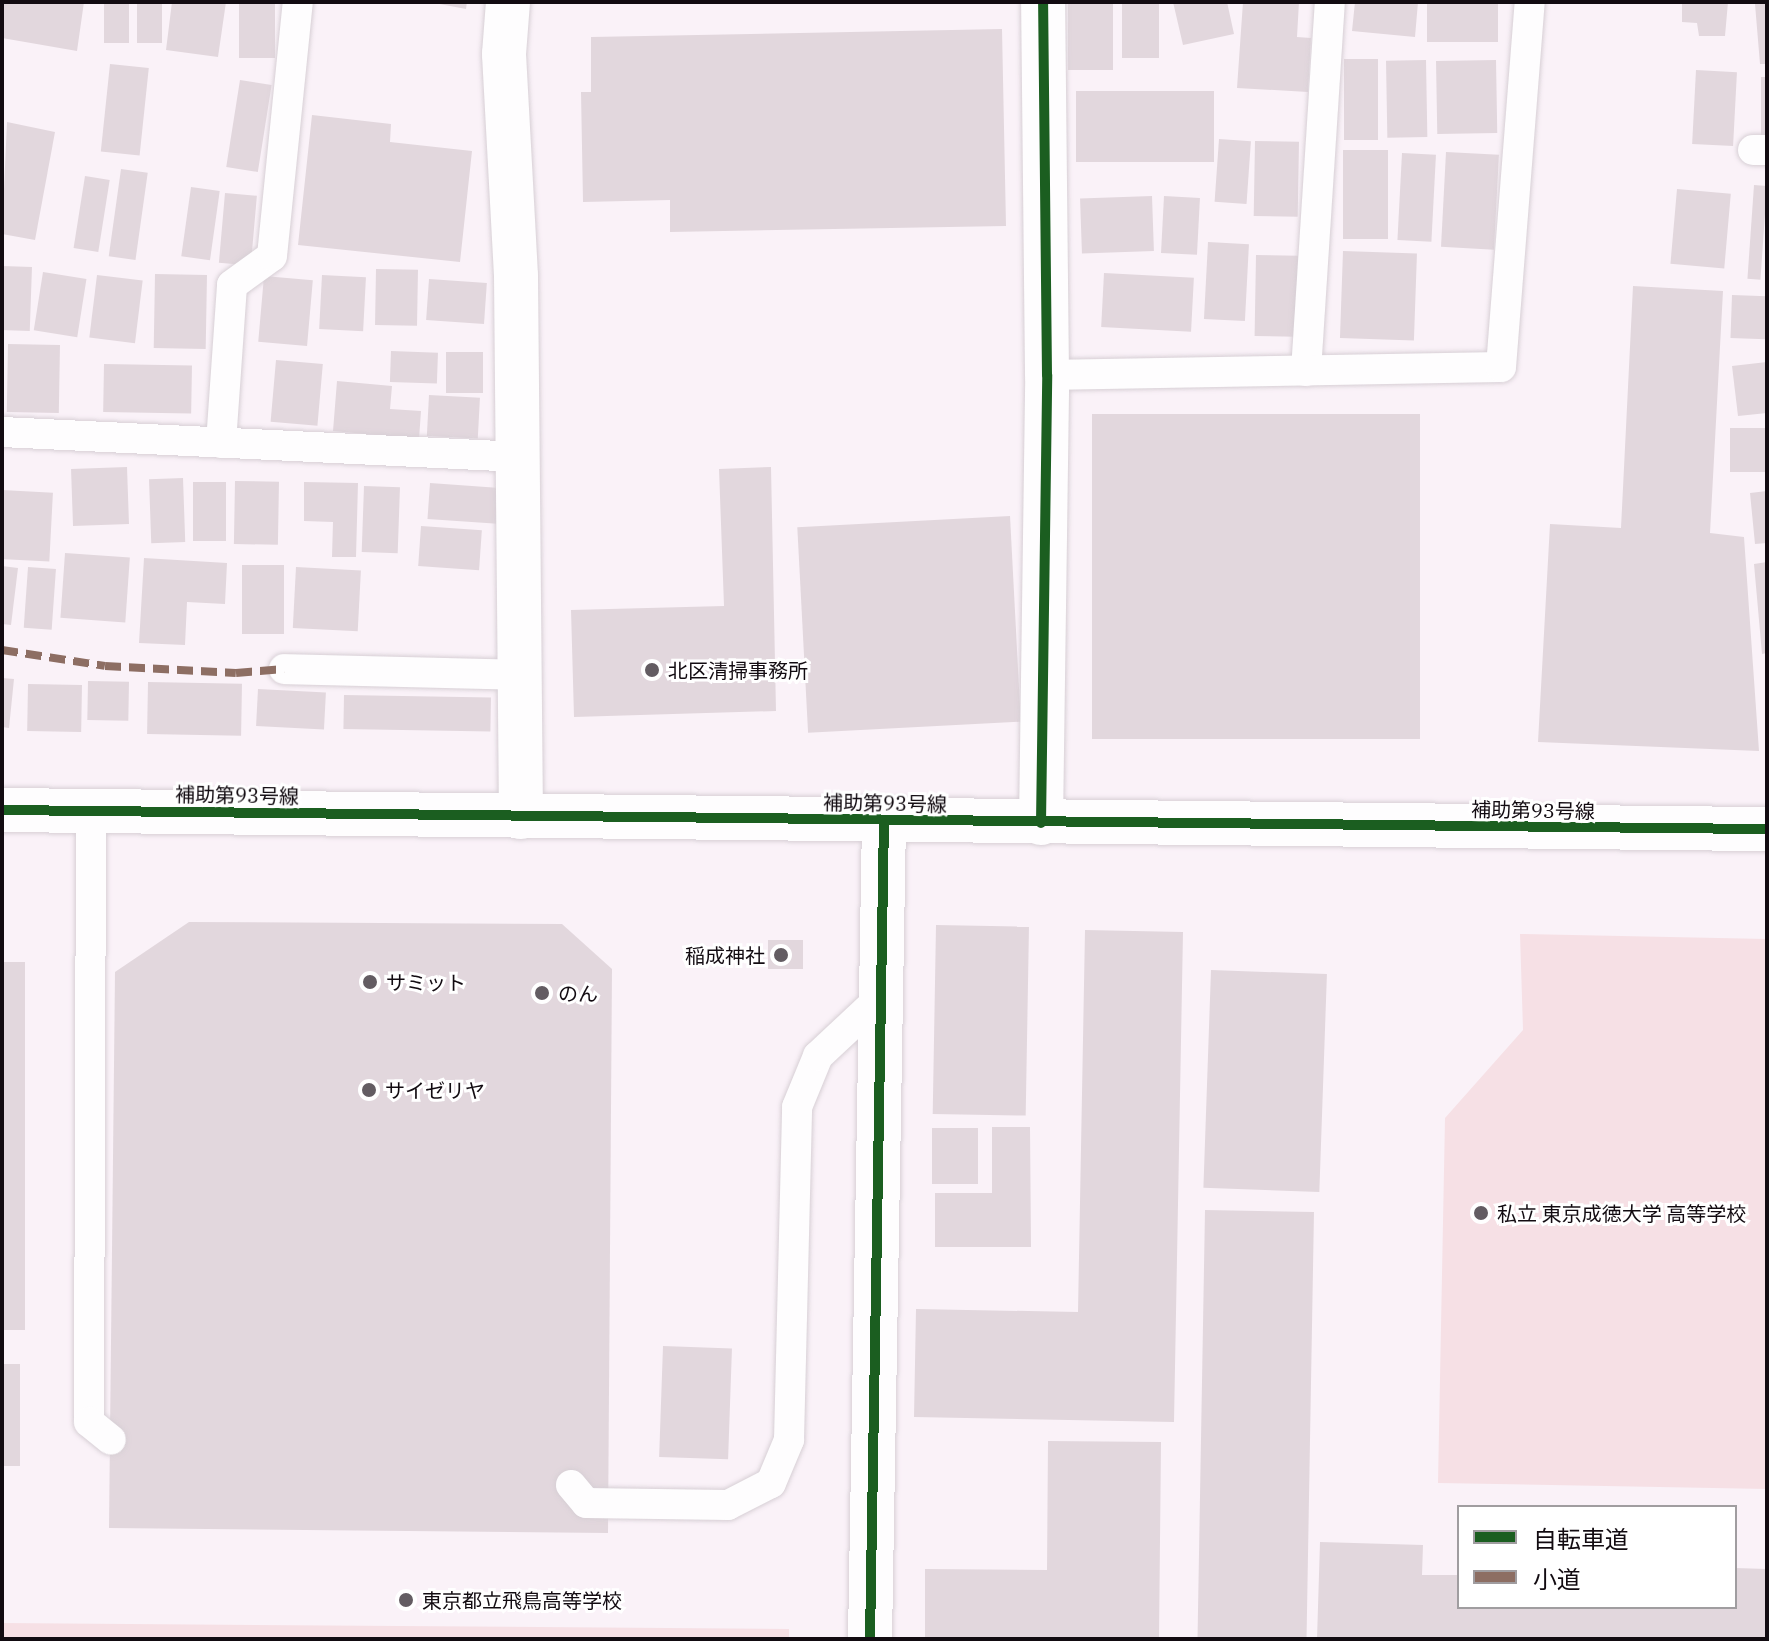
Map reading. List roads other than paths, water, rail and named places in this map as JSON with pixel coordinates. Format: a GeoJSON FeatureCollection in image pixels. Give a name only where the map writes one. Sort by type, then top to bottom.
{"type":"FeatureCollection","features":[{"type":"Feature","properties":{"kind":"street"},"geometry":{"type":"LineString","coordinates":[[508,2],[504,54],[520,457],[521,817]]}},
{"type":"Feature","properties":{"kind":"street"},"geometry":{"type":"LineString","coordinates":[[1041,823],[1047,375],[1043,2]]}},
{"type":"Feature","properties":{"kind":"street","name":"補助第93号線"},"geometry":{"type":"LineString","coordinates":[[2,810],[1767,829]]}},
{"type":"Feature","properties":{"kind":"street"},"geometry":{"type":"LineString","coordinates":[[870,1639],[884,821]]}},
{"type":"Feature","properties":{"kind":"lane"},"geometry":{"type":"LineString","coordinates":[[221,443],[232,285],[272,256],[298,2]]}},
{"type":"Feature","properties":{"kind":"lane"},"geometry":{"type":"LineString","coordinates":[[1306,371],[1330,2]]}},
{"type":"Feature","properties":{"kind":"lane"},"geometry":{"type":"LineString","coordinates":[[1047,375],[1501,367],[1530,2]]}},
{"type":"Feature","properties":{"kind":"lane"},"geometry":{"type":"LineString","coordinates":[[2,432],[520,457]]}},
{"type":"Feature","properties":{"kind":"lane"},"geometry":{"type":"LineString","coordinates":[[284,669],[523,675]]}},
{"type":"Feature","properties":{"kind":"lane"},"geometry":{"type":"LineString","coordinates":[[91,811],[89,1422],[111,1440]]}},
{"type":"Feature","properties":{"kind":"lane"},"geometry":{"type":"LineString","coordinates":[[571,1485],[586,1503],[728,1505],[771,1483],[789,1440],[797,1107],[818,1056],[880,998]]}},
{"type":"Feature","properties":{"kind":"place","name":"北区清掃事務所"},"geometry":{"type":"Point","coordinates":[652,670]}},
{"type":"Feature","properties":{"kind":"place","name":"稲成神社"},"geometry":{"type":"Point","coordinates":[781,955]}},
{"type":"Feature","properties":{"kind":"place","name":"サミット"},"geometry":{"type":"Point","coordinates":[370,982]}},
{"type":"Feature","properties":{"kind":"place","name":"のん"},"geometry":{"type":"Point","coordinates":[542,993]}},
{"type":"Feature","properties":{"kind":"place","name":"サイゼリヤ"},"geometry":{"type":"Point","coordinates":[369,1090]}},
{"type":"Feature","properties":{"kind":"place","name":"私立 東京成徳大学 高等学校"},"geometry":{"type":"Point","coordinates":[1481,1213]}},
{"type":"Feature","properties":{"kind":"place","name":"東京都立飛鳥高等学校"},"geometry":{"type":"Point","coordinates":[406,1600]}}]}
